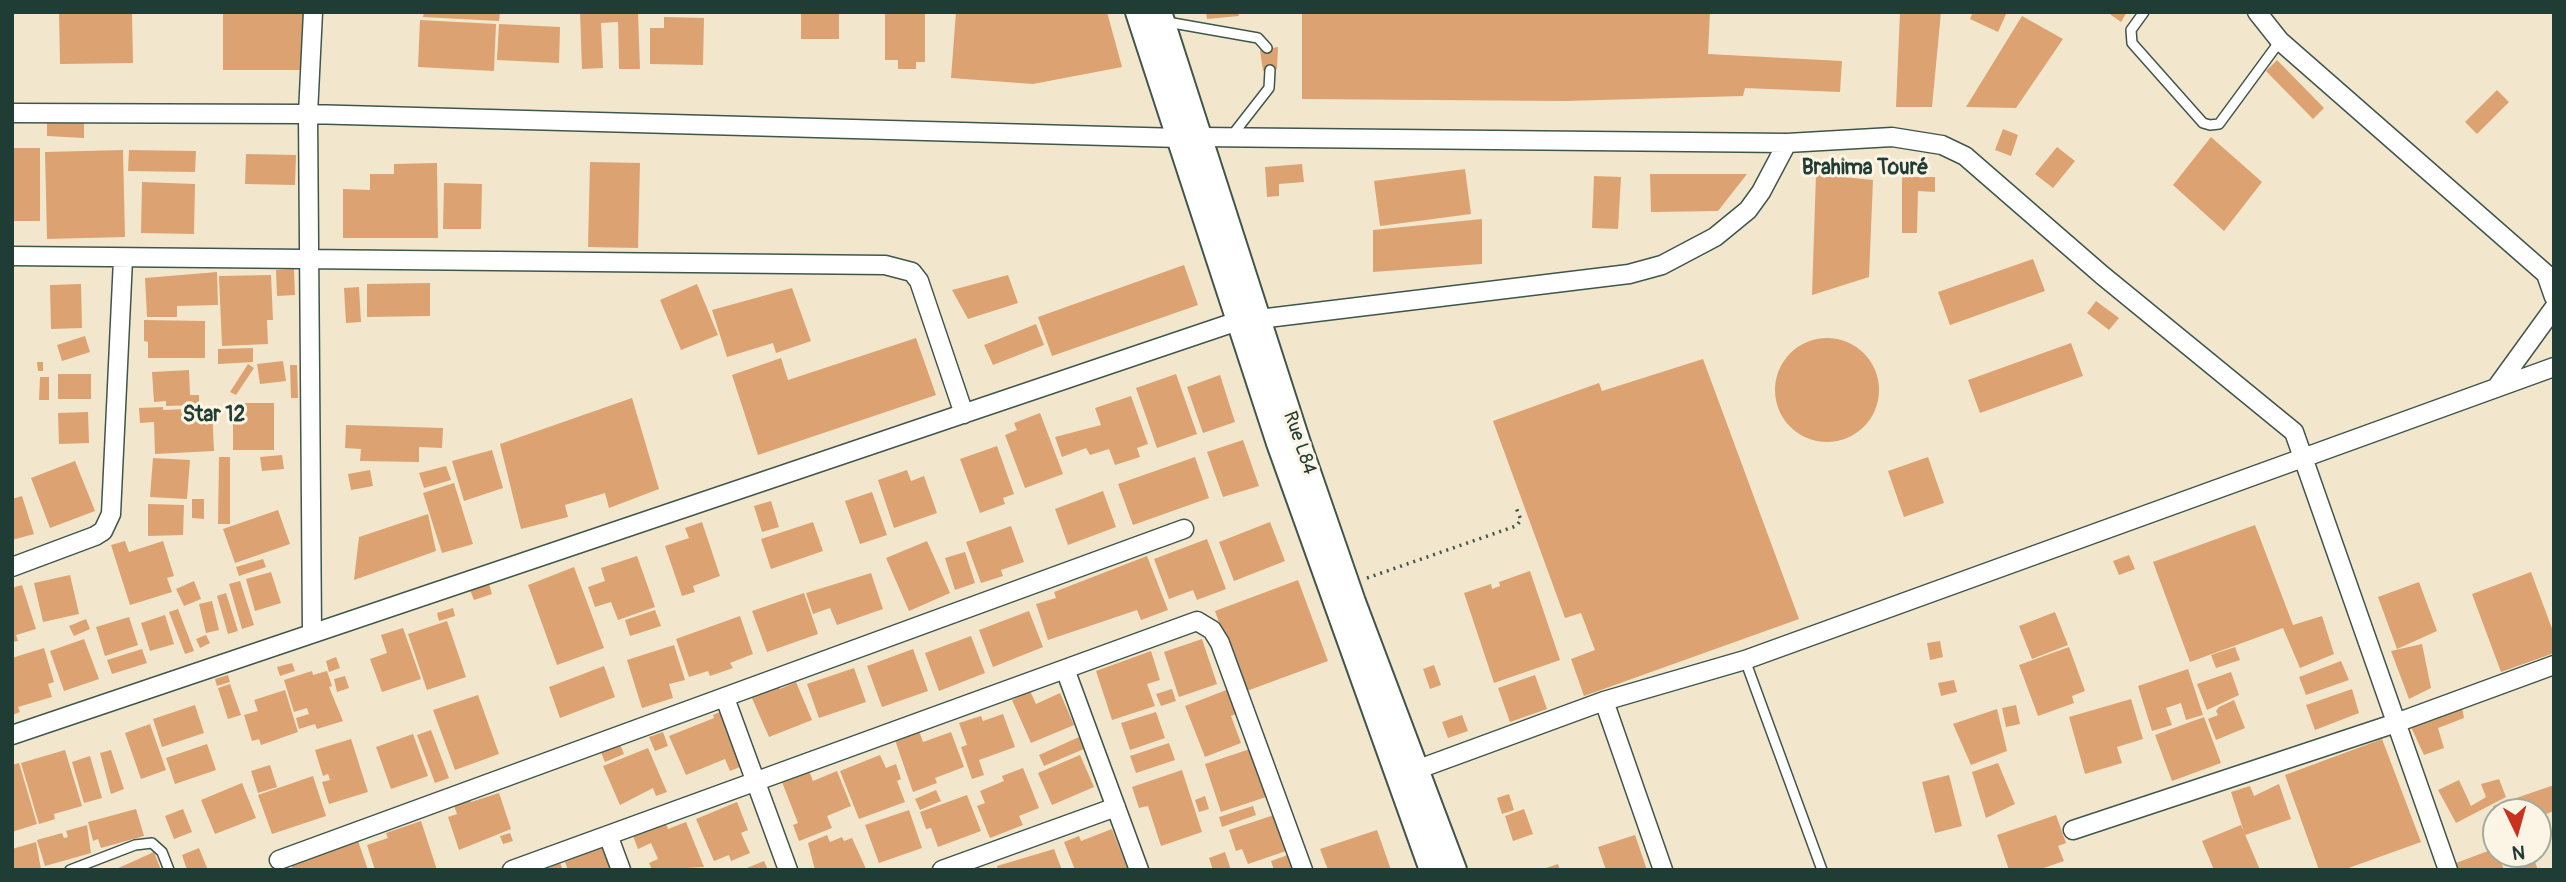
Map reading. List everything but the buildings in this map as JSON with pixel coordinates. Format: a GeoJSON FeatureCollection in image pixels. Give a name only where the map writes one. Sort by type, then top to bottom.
{"type":"FeatureCollection","features":[{"type":"Feature","properties":{"kind":"street"},"geometry":{"type":"LineString","coordinates":[[312,633],[308,114],[313,12]]}},
{"type":"Feature","properties":{"kind":"street","name":"Rue L84"},"geometry":{"type":"LineString","coordinates":[[1138,12],[1190,137]]}},
{"type":"Feature","properties":{"kind":"street"},"geometry":{"type":"LineString","coordinates":[[2257,12],[2280,41],[2546,274],[2554,296]]}},
{"type":"Feature","properties":{"kind":"street","name":"Rue L84"},"geometry":{"type":"LineString","coordinates":[[1160,16],[1190,137],[1249,320],[1407,773],[1454,870]]}},
{"type":"Feature","properties":{"kind":"street"},"geometry":{"type":"LineString","coordinates":[[12,113],[308,114],[1229,139],[1787,143],[1892,137],[1942,145],[1965,156],[2102,275],[2294,432],[2448,870]]}},
{"type":"Feature","properties":{"kind":"street"},"geometry":{"type":"LineString","coordinates":[[12,735],[1249,320],[1629,274],[1662,265],[1715,237],[1748,210],[1762,192],[1787,143]]}},
{"type":"Feature","properties":{"kind":"street"},"geometry":{"type":"LineString","coordinates":[[12,256],[885,265],[912,272],[919,281],[964,414]]}},
{"type":"Feature","properties":{"kind":"street"},"geometry":{"type":"LineString","coordinates":[[12,567],[95,536],[108,523],[111,514],[123,259]]}},
{"type":"Feature","properties":{"kind":"street"},"geometry":{"type":"LineString","coordinates":[[2496,388],[2554,308]]}},
{"type":"Feature","properties":{"kind":"street","name":"Rue L84"},"geometry":{"type":"LineString","coordinates":[[1249,320],[1348,585],[1407,773],[1433,870]]}},
{"type":"Feature","properties":{"kind":"street"},"geometry":{"type":"LineString","coordinates":[[1407,773],[1604,701],[1745,660],[2302,456],[2554,367]]}},
{"type":"Feature","properties":{"kind":"street"},"geometry":{"type":"LineString","coordinates":[[279,860],[1184,529]]}},
{"type":"Feature","properties":{"kind":"street"},"geometry":{"type":"LineString","coordinates":[[512,870],[1197,621],[1204,622],[1220,643],[1303,870]]}},
{"type":"Feature","properties":{"kind":"street"},"geometry":{"type":"LineString","coordinates":[[2073,830],[2396,723],[2554,665]]}},
{"type":"Feature","properties":{"kind":"street"},"geometry":{"type":"LineString","coordinates":[[1065,669],[1139,870]]}},
{"type":"Feature","properties":{"kind":"street"},"geometry":{"type":"LineString","coordinates":[[725,698],[788,870]]}},
{"type":"Feature","properties":{"kind":"street"},"geometry":{"type":"LineString","coordinates":[[1604,701],[1663,870]]}},
{"type":"Feature","properties":{"kind":"street"},"geometry":{"type":"LineString","coordinates":[[942,870],[1116,807]]}},
{"type":"Feature","properties":{"kind":"street"},"geometry":{"type":"LineString","coordinates":[[608,835],[621,870]]}},
{"type":"Feature","properties":{"kind":"lane"},"geometry":{"type":"LineString","coordinates":[[2144,12],[2131,30],[2132,43],[2203,123],[2210,125],[2219,124],[2280,41]]}},
{"type":"Feature","properties":{"kind":"lane"},"geometry":{"type":"LineString","coordinates":[[1160,16],[1258,38],[1267,48]]}},
{"type":"Feature","properties":{"kind":"lane"},"geometry":{"type":"LineString","coordinates":[[1229,139],[1269,88],[1270,70]]}},
{"type":"Feature","properties":{"kind":"lane"},"geometry":{"type":"LineString","coordinates":[[1745,660],[1822,870]]}},
{"type":"Feature","properties":{"kind":"lane"},"geometry":{"type":"LineString","coordinates":[[70,870],[135,845],[152,843],[162,852],[169,870]]}},
{"type":"Feature","properties":{"kind":"path"},"geometry":{"type":"LineString","coordinates":[[1348,585],[1516,526],[1521,520],[1515,505]]}},
{"type":"Feature","properties":{"kind":"district","name":"Brahima Touré"},"geometry":{"type":"Point","coordinates":[1865,169]}},
{"type":"Feature","properties":{"kind":"district","name":"Star 12"},"geometry":{"type":"Point","coordinates":[214,416]}}]}
